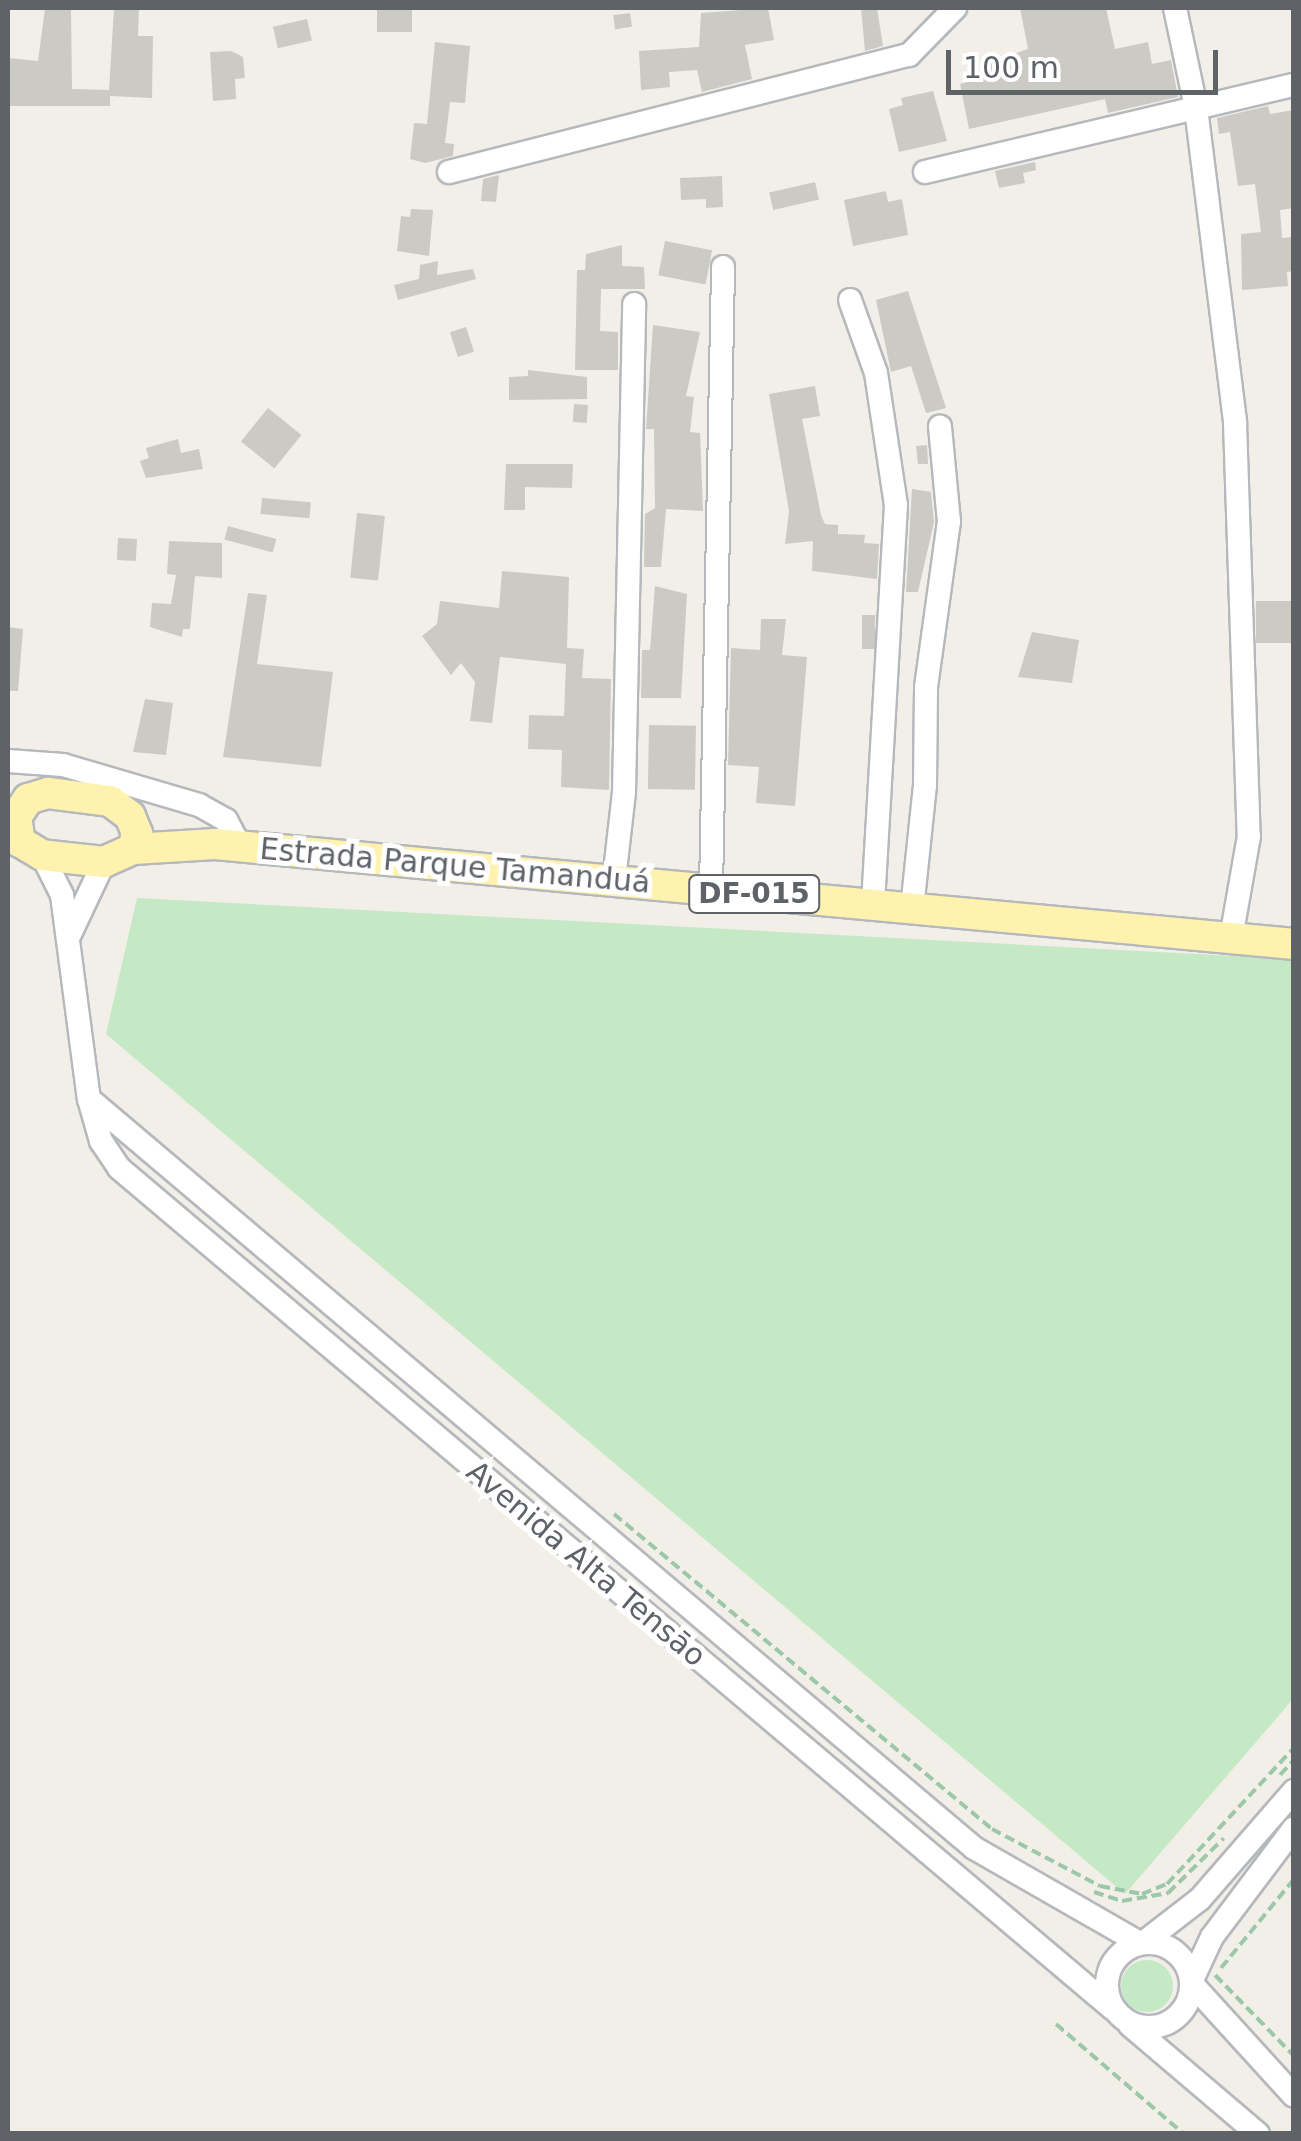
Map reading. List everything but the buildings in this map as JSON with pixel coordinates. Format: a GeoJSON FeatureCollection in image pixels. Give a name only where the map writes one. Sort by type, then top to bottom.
{"type":"FeatureCollection","features":[{"type":"Feature","properties":{"kind":"main road","name":"DF-015"},"geometry":{"type":"LineString","coordinates":[[23,846],[16,817],[18,801],[81,794],[130,816]]}},
{"type":"Feature","properties":{"kind":"main road","name":"Estrada Parque Tamanduá"},"geometry":{"type":"LineString","coordinates":[[130,816],[227,845]]}},
{"type":"Feature","properties":{"kind":"main road"},"geometry":{"type":"LineString","coordinates":[[130,816],[137,833],[133,849]]}},
{"type":"Feature","properties":{"kind":"main road","name":"Estrada Parque Tamanduá"},"geometry":{"type":"LineString","coordinates":[[133,849],[227,845],[1294,944]]}},
{"type":"Feature","properties":{"kind":"main road"},"geometry":{"type":"LineString","coordinates":[[23,846],[104,862]]}},
{"type":"Feature","properties":{"kind":"main road","name":"DF-015"},"geometry":{"type":"LineString","coordinates":[[104,862],[133,849]]}},
{"type":"Feature","properties":{"kind":"street"},"geometry":{"type":"LineString","coordinates":[[449,172],[909,55],[955,8]]}},
{"type":"Feature","properties":{"kind":"street"},"geometry":{"type":"LineString","coordinates":[[1174,8],[1196,108],[1235,422],[1248,836],[1231,938]]}},
{"type":"Feature","properties":{"kind":"street"},"geometry":{"type":"LineString","coordinates":[[925,172],[1294,86]]}},
{"type":"Feature","properties":{"kind":"street"},"geometry":{"type":"LineString","coordinates":[[711,889],[723,267]]}},
{"type":"Feature","properties":{"kind":"street"},"geometry":{"type":"LineString","coordinates":[[850,300],[884,407],[896,505],[873,905]]}},
{"type":"Feature","properties":{"kind":"street"},"geometry":{"type":"LineString","coordinates":[[614,880],[624,792],[634,304]]}},
{"type":"Feature","properties":{"kind":"street"},"geometry":{"type":"LineString","coordinates":[[912,909],[925,786],[926,688],[949,522],[940,426]]}},
{"type":"Feature","properties":{"kind":"street"},"geometry":{"type":"LineString","coordinates":[[8,761],[63,765],[199,805],[226,820],[227,845]]}},
{"type":"Feature","properties":{"kind":"street","name":"Avenida Alta Tensāo"},"geometry":{"type":"LineString","coordinates":[[23,846],[62,895],[89,1098],[101,1141],[130,1179],[1258,2134]]}},
{"type":"Feature","properties":{"kind":"street"},"geometry":{"type":"LineString","coordinates":[[69,938],[104,862]]}},
{"type":"Feature","properties":{"kind":"street","name":"Avenida Alta Tensāo"},"geometry":{"type":"LineString","coordinates":[[89,1098],[219,1215],[974,1848],[1142,1943]]}},
{"type":"Feature","properties":{"kind":"street"},"geometry":{"type":"LineString","coordinates":[[1294,1791],[1200,1899],[1109,1969],[1121,2017],[1160,2027],[1183,2011],[1212,1937],[1294,1828]]}},
{"type":"Feature","properties":{"kind":"street"},"geometry":{"type":"LineString","coordinates":[[1142,1943],[1170,1948],[1192,1982],[1294,2096]]}},
{"type":"Feature","properties":{"kind":"path"},"geometry":{"type":"LineString","coordinates":[[610,1510],[992,1829],[1100,1886],[1142,1894],[1167,1884],[1294,1748]]}},
{"type":"Feature","properties":{"kind":"path"},"geometry":{"type":"LineString","coordinates":[[871,1740],[1002,1846]]}},
{"type":"Feature","properties":{"kind":"path"},"geometry":{"type":"LineString","coordinates":[[1035,1864],[1122,1902],[1168,1893],[1294,1760]]}},
{"type":"Feature","properties":{"kind":"path"},"geometry":{"type":"LineString","coordinates":[[1294,1879],[1215,1976],[1294,2056]]}},
{"type":"Feature","properties":{"kind":"path"},"geometry":{"type":"LineString","coordinates":[[1056,2024],[1184,2134]]}},
{"type":"Feature","properties":{"kind":"green space"},"geometry":{"type":"Polygon","coordinates":[[[137,898],[1293,959],[1293,1699],[1125,1894],[106,1034],[137,898]]]}},
{"type":"Feature","properties":{"kind":"green space"},"geometry":{"type":"Polygon","coordinates":[[[1147,1960],[1165,1968],[1173,1986],[1165,2004],[1147,2012],[1129,2004],[1121,1986],[1129,1968],[1147,1960]]]}}]}
